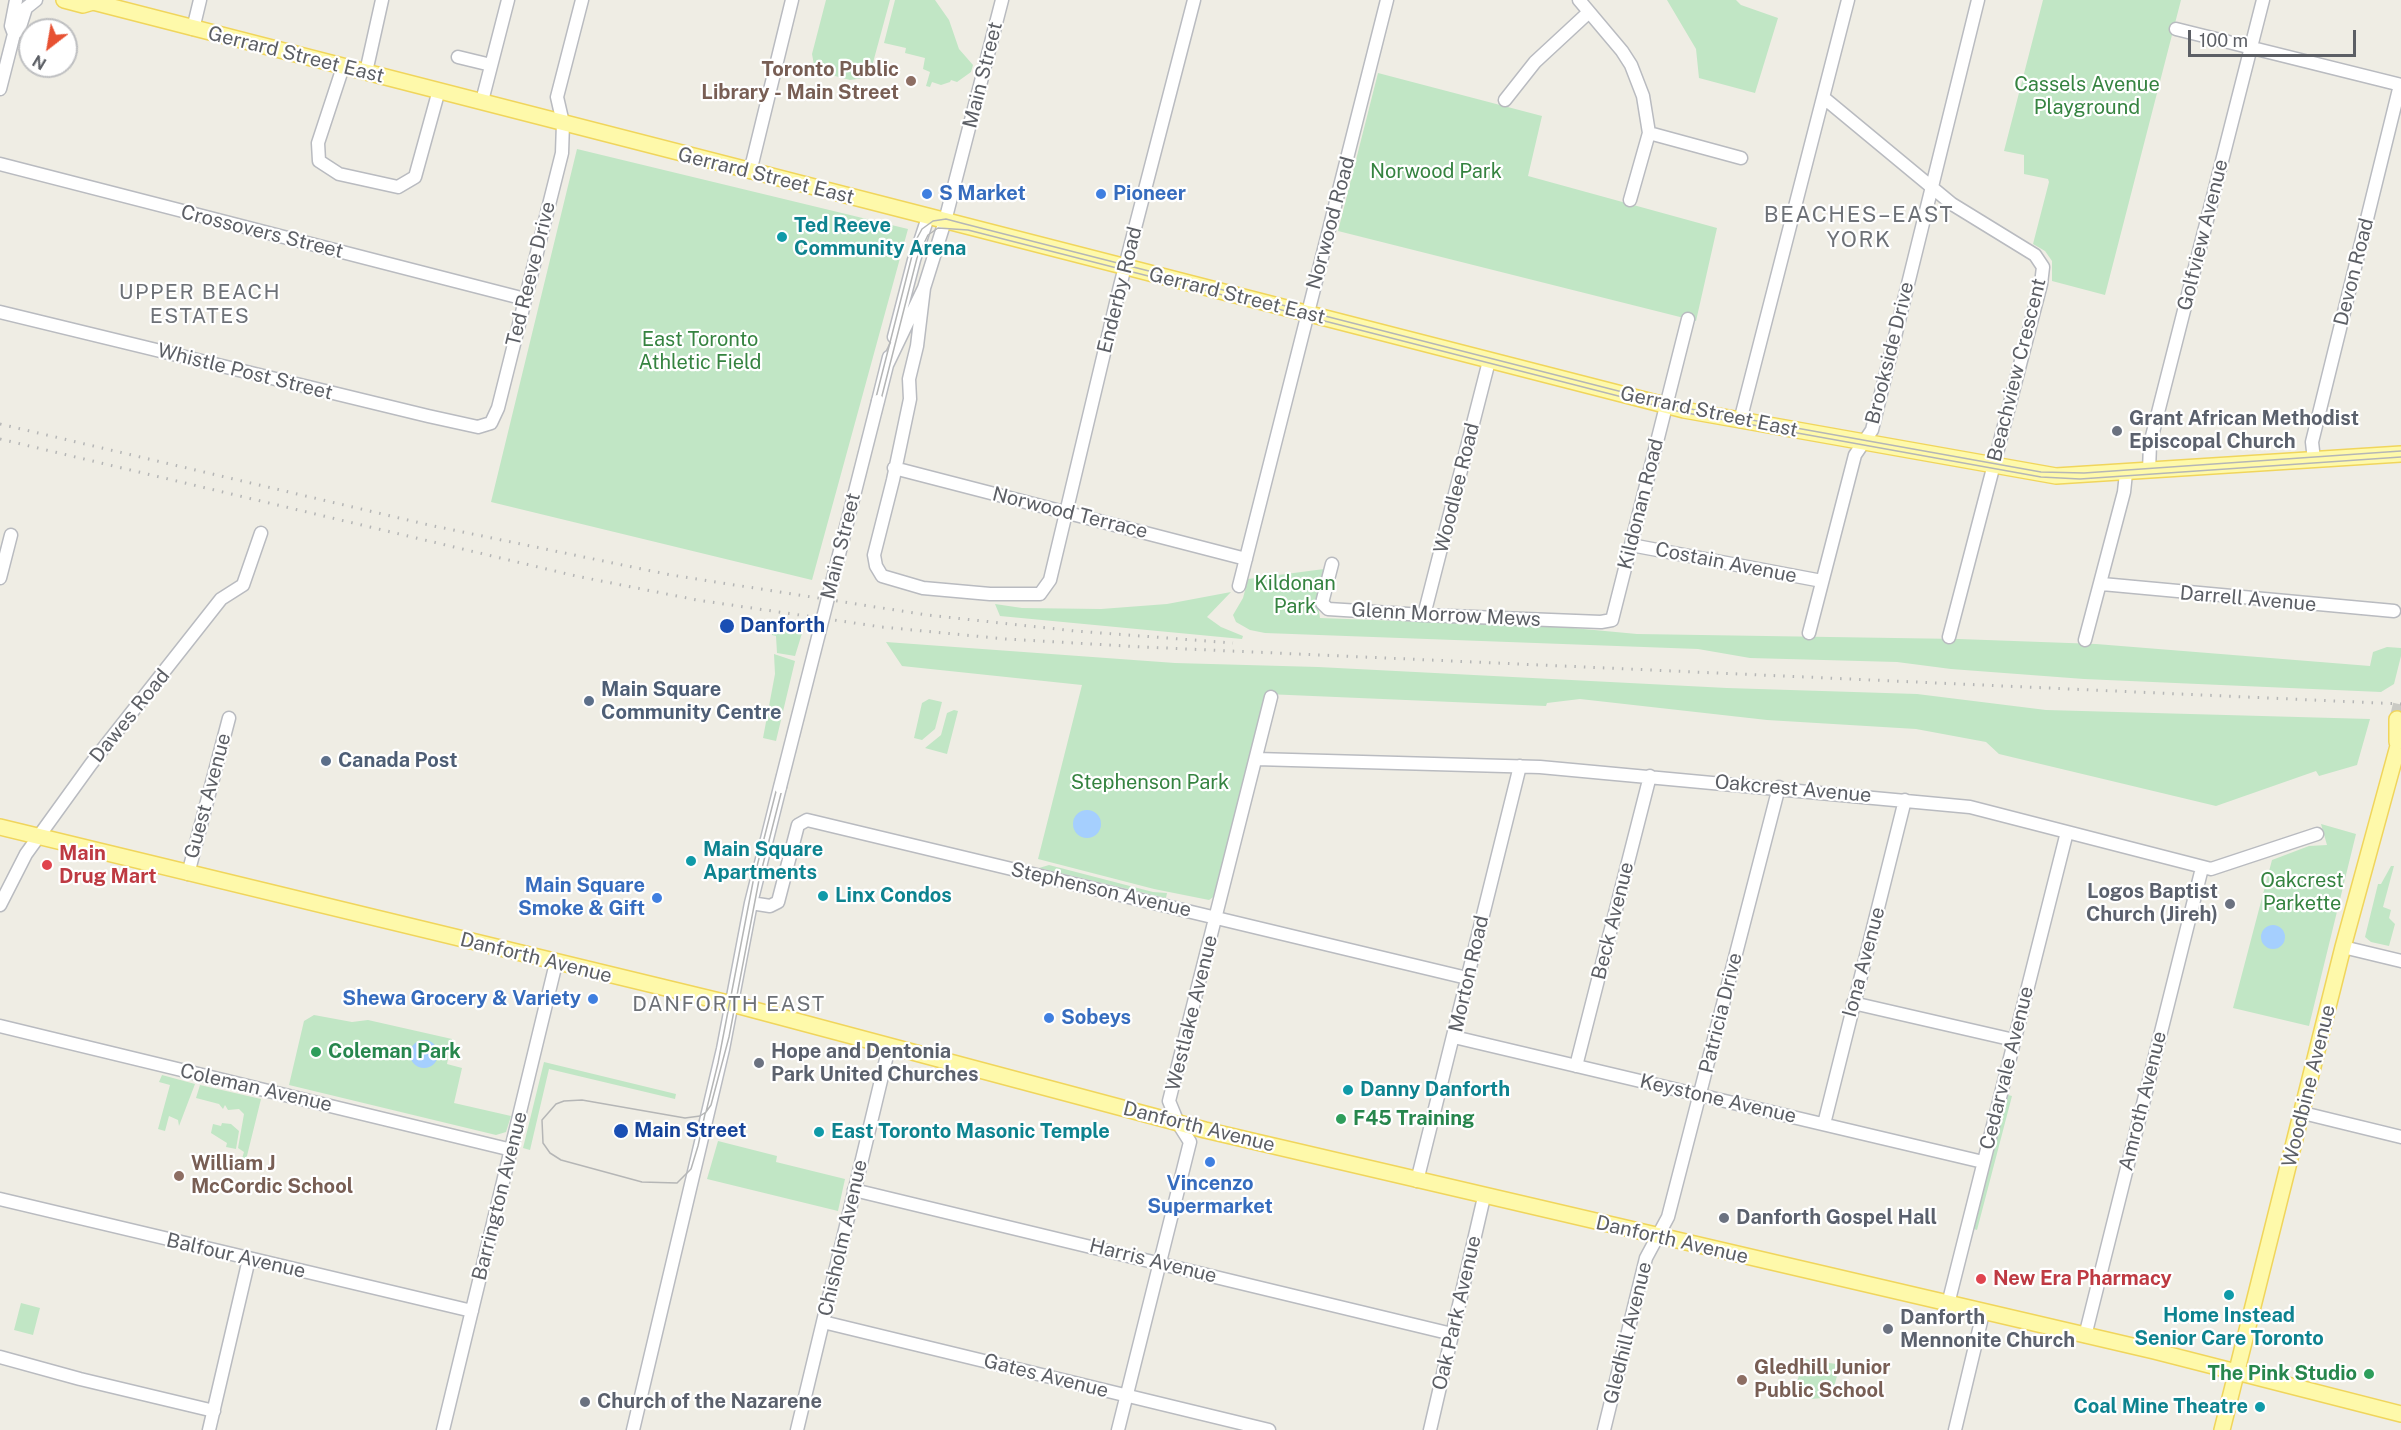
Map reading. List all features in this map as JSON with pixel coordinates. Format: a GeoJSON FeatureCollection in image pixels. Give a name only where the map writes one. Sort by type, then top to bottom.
{"type":"FeatureCollection","features":[{"type":"Feature","properties":{"kind":"main road","name":"Gerrard Street East"},"geometry":{"type":"LineString","coordinates":[[64,0],[83,5],[89,1],[1489,361],[1666,406],[1740,421],[2056,476],[2401,454]]}},
{"type":"Feature","properties":{"kind":"main road","name":"Woodbine Avenue"},"geometry":{"type":"LineString","coordinates":[[2222,1430],[2343,947],[2399,739],[2397,719]]}},
{"type":"Feature","properties":{"kind":"main road","name":"Danforth Avenue"},"geometry":{"type":"LineString","coordinates":[[0,827],[732,1004],[1178,1123],[1484,1197],[2085,1336],[2401,1414]]}},
{"type":"Feature","properties":{"kind":"street"},"geometry":{"type":"LineString","coordinates":[[0,89],[14,34],[10,26],[16,0]]}},
{"type":"Feature","properties":{"kind":"street"},"geometry":{"type":"LineString","coordinates":[[14,34],[20,30],[26,8],[36,0]]}},
{"type":"Feature","properties":{"kind":"street"},"geometry":{"type":"LineString","coordinates":[[192,29],[200,0]]}},
{"type":"Feature","properties":{"kind":"street"},"geometry":{"type":"LineString","coordinates":[[366,72],[382,0]]}},
{"type":"Feature","properties":{"kind":"street"},"geometry":{"type":"LineString","coordinates":[[482,102],[508,0]]}},
{"type":"Feature","properties":{"kind":"street","name":"Ted Reeve Drive"},"geometry":{"type":"LineString","coordinates":[[491,423],[498,408],[562,153],[563,123],[557,97],[582,0]]}},
{"type":"Feature","properties":{"kind":"street"},"geometry":{"type":"LineString","coordinates":[[750,172],[792,0]]}},
{"type":"Feature","properties":{"kind":"street","name":"Main Street"},"geometry":{"type":"LineString","coordinates":[[887,365],[924,288],[945,221],[1002,0]]}},
{"type":"Feature","properties":{"kind":"street","name":"Enderby Road"},"geometry":{"type":"LineString","coordinates":[[1050,580],[1125,268],[1194,0]]}},
{"type":"Feature","properties":{"kind":"street","name":"Norwood Road"},"geometry":{"type":"LineString","coordinates":[[1239,586],[1387,0]]}},
{"type":"Feature","properties":{"kind":"street"},"geometry":{"type":"LineString","coordinates":[[1580,0],[1631,65],[1643,96],[1648,133],[1630,200]]}},
{"type":"Feature","properties":{"kind":"street"},"geometry":{"type":"LineString","coordinates":[[1740,421],[1848,0]]}},
{"type":"Feature","properties":{"kind":"street","name":"Brookside Drive"},"geometry":{"type":"LineString","coordinates":[[1809,633],[1855,456],[1872,430],[1978,0]]}},
{"type":"Feature","properties":{"kind":"street","name":"Golfview Avenue"},"geometry":{"type":"LineString","coordinates":[[2150,471],[2150,444],[2264,0]]}},
{"type":"Feature","properties":{"kind":"street"},"geometry":{"type":"LineString","coordinates":[[1505,100],[1535,62],[1589,12]]}},
{"type":"Feature","properties":{"kind":"street"},"geometry":{"type":"LineString","coordinates":[[2176,29],[2401,85]]}},
{"type":"Feature","properties":{"kind":"street"},"geometry":{"type":"LineString","coordinates":[[458,57],[491,65]]}},
{"type":"Feature","properties":{"kind":"street"},"geometry":{"type":"LineString","coordinates":[[343,67],[318,143],[319,161],[339,174],[398,187],[416,177],[440,90]]}},
{"type":"Feature","properties":{"kind":"street","name":"Devon Road"},"geometry":{"type":"LineString","coordinates":[[2314,460],[2312,442],[2401,85]]}},
{"type":"Feature","properties":{"kind":"street","name":"Beachview Crescent"},"geometry":{"type":"LineString","coordinates":[[1824,98],[1952,204],[2035,255],[2043,267],[2041,284],[1949,637]]}},
{"type":"Feature","properties":{"kind":"street"},"geometry":{"type":"LineString","coordinates":[[1648,133],[1741,158]]}},
{"type":"Feature","properties":{"kind":"street","name":"Crossovers Street"},"geometry":{"type":"LineString","coordinates":[[0,164],[525,299]]}},
{"type":"Feature","properties":{"kind":"street","name":"Main Street"},"geometry":{"type":"LineString","coordinates":[[633,1430],[703,1138],[751,903],[914,260],[928,217]]}},
{"type":"Feature","properties":{"kind":"street","name":"Main Street"},"geometry":{"type":"LineString","coordinates":[[924,288],[917,346],[909,379],[910,399],[874,555],[876,566],[882,576],[894,581],[923,588],[990,594],[1040,594],[1050,580]]}},
{"type":"Feature","properties":{"kind":"street","name":"Whistle Post Street"},"geometry":{"type":"LineString","coordinates":[[0,312],[438,418],[478,427],[491,423]]}},
{"type":"Feature","properties":{"kind":"street","name":"Kildonan Road"},"geometry":{"type":"LineString","coordinates":[[1612,620],[1688,319]]}},
{"type":"Feature","properties":{"kind":"street","name":"Woodlee Road"},"geometry":{"type":"LineString","coordinates":[[1424,615],[1489,361]]}},
{"type":"Feature","properties":{"kind":"street","name":"Norwood Terrace"},"geometry":{"type":"LineString","coordinates":[[894,468],[1246,559]]}},
{"type":"Feature","properties":{"kind":"street"},"geometry":{"type":"LineString","coordinates":[[2085,640],[2102,585],[2125,488],[2126,473]]}},
{"type":"Feature","properties":{"kind":"street","name":"Dawes Road"},"geometry":{"type":"LineString","coordinates":[[0,905],[37,837],[221,599],[243,585],[261,533]]}},
{"type":"Feature","properties":{"kind":"street"},"geometry":{"type":"LineString","coordinates":[[0,578],[11,535]]}},
{"type":"Feature","properties":{"kind":"street","name":"Costain Avenue"},"geometry":{"type":"LineString","coordinates":[[1631,545],[1822,581]]}},
{"type":"Feature","properties":{"kind":"street","name":"Glenn Morrow Mews"},"geometry":{"type":"LineString","coordinates":[[1332,564],[1323,603],[1328,609],[1601,622],[1612,620]]}},
{"type":"Feature","properties":{"kind":"street","name":"Darrell Avenue"},"geometry":{"type":"LineString","coordinates":[[2102,585],[2394,611]]}},
{"type":"Feature","properties":{"kind":"street","name":"Westlake Avenue"},"geometry":{"type":"LineString","coordinates":[[1119,1430],[1190,1142],[1178,1123],[1169,1101],[1271,697]]}},
{"type":"Feature","properties":{"kind":"street","name":"Guest Avenue"},"geometry":{"type":"LineString","coordinates":[[188,874],[229,718]]}},
{"type":"Feature","properties":{"kind":"street","name":"Oakcrest Avenue"},"geometry":{"type":"LineString","coordinates":[[1256,759],[1520,766],[1779,787],[1970,807],[2211,869],[2317,834]]}},
{"type":"Feature","properties":{"kind":"street","name":"Morton Road"},"geometry":{"type":"LineString","coordinates":[[1417,1181],[1520,766]]}},
{"type":"Feature","properties":{"kind":"street","name":"Beck Avenue"},"geometry":{"type":"LineString","coordinates":[[1576,1066],[1650,776]]}},
{"type":"Feature","properties":{"kind":"street","name":"Patricia Drive"},"geometry":{"type":"LineString","coordinates":[[1658,1237],[1668,1218],[1779,787]]}},
{"type":"Feature","properties":{"kind":"street","name":"Iona Avenue"},"geometry":{"type":"LineString","coordinates":[[1824,1124],[1905,800]]}},
{"type":"Feature","properties":{"kind":"street","name":"Stephenson Avenue"},"geometry":{"type":"LineString","coordinates":[[751,903],[770,906],[778,902],[795,833],[798,825],[805,820],[1467,978]]}},
{"type":"Feature","properties":{"kind":"street","name":"Cedarvale Avenue"},"geometry":{"type":"LineString","coordinates":[[1948,1304],[2067,832]]}},
{"type":"Feature","properties":{"kind":"street","name":"Amroth Avenue"},"geometry":{"type":"LineString","coordinates":[[2085,1336],[2202,867]]}},
{"type":"Feature","properties":{"kind":"street"},"geometry":{"type":"LineString","coordinates":[[2343,947],[2401,961]]}},
{"type":"Feature","properties":{"kind":"street","name":"Barrington Avenue"},"geometry":{"type":"LineString","coordinates":[[443,1430],[556,963]]}},
{"type":"Feature","properties":{"kind":"street"},"geometry":{"type":"LineString","coordinates":[[1853,1003],[2014,1040]]}},
{"type":"Feature","properties":{"kind":"street","name":"Coleman Avenue"},"geometry":{"type":"LineString","coordinates":[[0,1026],[512,1150]]}},
{"type":"Feature","properties":{"kind":"street","name":"Keystone Avenue"},"geometry":{"type":"LineString","coordinates":[[1454,1037],[1983,1162]]}},
{"type":"Feature","properties":{"kind":"street","name":"Chisholm Avenue"},"geometry":{"type":"LineString","coordinates":[[797,1430],[889,1047]]}},
{"type":"Feature","properties":{"kind":"street"},"geometry":{"type":"LineString","coordinates":[[2303,1113],[2401,1137]]}},
{"type":"Feature","properties":{"kind":"street","name":"Harris Avenue"},"geometry":{"type":"LineString","coordinates":[[854,1190],[1452,1334]]}},
{"type":"Feature","properties":{"kind":"street","name":"Oak Park Avenue"},"geometry":{"type":"LineString","coordinates":[[1430,1430],[1484,1197]]}},
{"type":"Feature","properties":{"kind":"street","name":"Balfour Avenue"},"geometry":{"type":"LineString","coordinates":[[0,1199],[472,1311]]}},
{"type":"Feature","properties":{"kind":"street","name":"Gledhill Avenue"},"geometry":{"type":"LineString","coordinates":[[1604,1430],[1646,1258],[1658,1237]]}},
{"type":"Feature","properties":{"kind":"street"},"geometry":{"type":"LineString","coordinates":[[209,1430],[249,1259]]}},
{"type":"Feature","properties":{"kind":"street"},"geometry":{"type":"LineString","coordinates":[[1955,1430],[1983,1312]]}},
{"type":"Feature","properties":{"kind":"street","name":"Gates Avenue"},"geometry":{"type":"LineString","coordinates":[[823,1322],[1269,1430]]}},
{"type":"Feature","properties":{"kind":"street"},"geometry":{"type":"LineString","coordinates":[[0,1357],[214,1411]]}},
{"type":"Feature","properties":{"kind":"green space"},"geometry":{"type":"Polygon","coordinates":[[[826,0],[890,0],[871,70],[864,78],[850,80],[824,73],[814,65],[812,54],[826,0]]]}},
{"type":"Feature","properties":{"kind":"green space"},"geometry":{"type":"Polygon","coordinates":[[[895,0],[935,0],[949,20],[959,49],[973,65],[971,72],[957,82],[951,80],[941,85],[932,82],[930,87],[926,86],[930,72],[923,69],[925,58],[905,53],[906,48],[884,43],[895,0]]]}},
{"type":"Feature","properties":{"kind":"green space"},"geometry":{"type":"Polygon","coordinates":[[[1667,0],[1736,0],[1741,5],[1778,18],[1755,93],[1699,78],[1696,49],[1667,0]]]}},
{"type":"Feature","properties":{"kind":"green space","name":"Cassels Avenue Playground"},"geometry":{"type":"Polygon","coordinates":[[[2043,0],[2181,0],[2105,295],[2052,281],[2052,261],[2045,251],[2033,244],[2048,179],[2024,174],[2024,155],[2004,151],[2043,0]]]}},
{"type":"Feature","properties":{"kind":"green space","name":"Norwood Park"},"geometry":{"type":"Polygon","coordinates":[[[1378,73],[1542,116],[1528,176],[1717,228],[1696,321],[1338,231],[1378,73]]]}},
{"type":"Feature","properties":{"kind":"green space","name":"East Toronto Athletic Field"},"geometry":{"type":"Polygon","coordinates":[[[577,149],[908,229],[812,580],[491,502],[577,149]]]}},
{"type":"Feature","properties":{"kind":"green space","name":"Kildonan Park"},"geometry":{"type":"Polygon","coordinates":[[[1324,569],[1325,580],[1318,606],[1320,618],[1562,627],[1637,634],[1959,639],[2096,644],[2370,666],[2373,652],[2387,647],[2401,648],[2401,656],[2394,684],[2381,692],[2084,679],[1951,669],[1897,662],[1750,658],[1698,649],[1265,633],[1250,630],[1236,622],[1233,615],[1243,598],[1248,579],[1324,569]]]}},
{"type":"Feature","properties":{"kind":"green space"},"geometry":{"type":"Polygon","coordinates":[[[1231,592],[1207,617],[1221,627],[1243,636],[1242,639],[1000,616],[995,604],[1022,608],[1101,609],[1167,604],[1231,592]]]}},
{"type":"Feature","properties":{"kind":"green space"},"geometry":{"type":"Polygon","coordinates":[[[778,627],[803,630],[795,656],[777,653],[776,636],[772,635],[772,631],[777,631],[778,627]]]}},
{"type":"Feature","properties":{"kind":"green space","name":"Stephenson Park"},"geometry":{"type":"Polygon","coordinates":[[[886,642],[1175,663],[1318,667],[1727,688],[1917,694],[2046,710],[2370,719],[2357,765],[2319,776],[2316,771],[2216,806],[1999,754],[1986,742],[1916,729],[1767,720],[1580,699],[1547,703],[1546,706],[1266,694],[1216,895],[1209,900],[1154,889],[1038,859],[1082,685],[902,666],[886,642]]]}},
{"type":"Feature","properties":{"kind":"green space"},"geometry":{"type":"Polygon","coordinates":[[[774,654],[795,661],[776,741],[763,738],[775,674],[774,654]]]}},
{"type":"Feature","properties":{"kind":"green space"},"geometry":{"type":"Polygon","coordinates":[[[929,699],[942,702],[935,729],[922,740],[914,738],[922,703],[929,699]]]}},
{"type":"Feature","properties":{"kind":"green space"},"geometry":{"type":"Polygon","coordinates":[[[958,711],[947,754],[925,748],[941,735],[947,713],[958,711]]]}},
{"type":"Feature","properties":{"kind":"green space","name":"Oakcrest Parkette"},"geometry":{"type":"Polygon","coordinates":[[[2321,824],[2356,834],[2309,1026],[2233,1008],[2272,860],[2309,846],[2327,845],[2321,824]]]}},
{"type":"Feature","properties":{"kind":"green space"},"geometry":{"type":"Polygon","coordinates":[[[1049,865],[1153,892],[1167,893],[1166,898],[1039,868],[1049,865]]]}},
{"type":"Feature","properties":{"kind":"green space"},"geometry":{"type":"Polygon","coordinates":[[[2391,866],[2394,866],[2383,907],[2391,910],[2389,918],[2395,924],[2389,946],[2371,942],[2365,937],[2378,884],[2381,884],[2391,866]]]}},
{"type":"Feature","properties":{"kind":"green space","name":"Coleman Park"},"geometry":{"type":"Polygon","coordinates":[[[314,1015],[352,1022],[368,1020],[452,1039],[447,1064],[462,1068],[454,1103],[511,1116],[506,1132],[496,1135],[289,1085],[304,1021],[314,1015]]]}},
{"type":"Feature","properties":{"kind":"green space"},"geometry":{"type":"Polygon","coordinates":[[[544,1062],[676,1094],[675,1099],[549,1069],[530,1150],[523,1148],[544,1062]]]}},
{"type":"Feature","properties":{"kind":"green space"},"geometry":{"type":"Polygon","coordinates":[[[162,1075],[195,1084],[179,1126],[178,1120],[169,1116],[165,1131],[158,1129],[170,1085],[159,1082],[162,1075]]]}},
{"type":"Feature","properties":{"kind":"green space"},"geometry":{"type":"Polygon","coordinates":[[[200,1085],[261,1099],[244,1168],[240,1165],[244,1152],[238,1148],[244,1114],[239,1109],[228,1110],[225,1105],[223,1109],[219,1104],[196,1098],[200,1085]]]}},
{"type":"Feature","properties":{"kind":"green space"},"geometry":{"type":"Polygon","coordinates":[[[2008,1095],[2012,1096],[1977,1230],[1974,1229],[2008,1095]]]}},
{"type":"Feature","properties":{"kind":"green space"},"geometry":{"type":"Polygon","coordinates":[[[222,1123],[231,1124],[239,1131],[236,1149],[226,1147],[227,1143],[211,1133],[213,1124],[221,1126],[222,1123]]]}},
{"type":"Feature","properties":{"kind":"green space"},"geometry":{"type":"Polygon","coordinates":[[[718,1141],[777,1156],[776,1162],[845,1179],[838,1211],[707,1179],[718,1141]]]}},
{"type":"Feature","properties":{"kind":"green space"},"geometry":{"type":"Polygon","coordinates":[[[21,1303],[40,1308],[33,1335],[14,1330],[21,1303]]]}},
{"type":"Feature","properties":{"kind":"green space"},"geometry":{"type":"Polygon","coordinates":[[[1804,1359],[1836,1364],[1839,1369],[1834,1387],[1822,1398],[1811,1399],[1798,1388],[1797,1382],[1804,1359]]]}},
{"type":"Feature","properties":{"kind":"water"},"geometry":{"type":"Polygon","coordinates":[[[1087,810],[1097,814],[1101,824],[1097,834],[1087,838],[1077,834],[1073,824],[1077,814],[1087,810]]]}},
{"type":"Feature","properties":{"kind":"water"},"geometry":{"type":"Polygon","coordinates":[[[2273,925],[2282,928],[2285,937],[2282,946],[2273,949],[2264,946],[2261,937],[2264,928],[2273,925]]]}},
{"type":"Feature","properties":{"kind":"water"},"geometry":{"type":"Polygon","coordinates":[[[424,1040],[434,1044],[438,1054],[434,1064],[424,1068],[414,1064],[410,1054],[414,1044],[424,1040]]]}},
{"type":"Feature","properties":{"kind":"tunnel"},"geometry":{"type":"LineString","coordinates":[[2397,719],[2401,702]]}},
{"type":"Feature","properties":{"kind":"tram line"},"geometry":{"type":"LineString","coordinates":[[2401,451],[2084,473],[2041,472],[1685,408],[946,219],[933,221],[922,229],[916,240],[753,882],[718,1063],[706,1112],[705,1114],[698,1146],[691,1169],[677,1183],[642,1182],[561,1160],[550,1153],[543,1143],[542,1120],[556,1104],[564,1101],[582,1100],[685,1118],[700,1116],[706,1112],[711,1105],[729,1037],[759,880],[917,258],[928,235],[938,228],[968,230],[1681,412],[2041,477],[2080,479],[2401,457]]}},
{"type":"Feature","properties":{"kind":"railway"},"geometry":{"type":"LineString","coordinates":[[0,424],[429,525],[671,575],[927,615],[1075,631],[1233,643]]}},
{"type":"Feature","properties":{"kind":"railway"},"geometry":{"type":"LineString","coordinates":[[0,439],[576,576],[697,600],[882,627],[1006,639],[1143,647],[2401,704]]}},
{"type":"Feature","properties":{"kind":"place","name":"Toronto Public Library - Main Street"},"geometry":{"type":"Point","coordinates":[911,81]}},
{"type":"Feature","properties":{"kind":"place","name":"S Market"},"geometry":{"type":"Point","coordinates":[927,194]}},
{"type":"Feature","properties":{"kind":"place","name":"Pioneer"},"geometry":{"type":"Point","coordinates":[1101,194]}},
{"type":"Feature","properties":{"kind":"place","name":"Ted Reeve Community Arena"},"geometry":{"type":"Point","coordinates":[782,237]}},
{"type":"Feature","properties":{"kind":"place","name":"Grant African Methodist Episcopal Church"},"geometry":{"type":"Point","coordinates":[2117,431]}},
{"type":"Feature","properties":{"kind":"place","name":"Danforth"},"geometry":{"type":"Point","coordinates":[727,626]}},
{"type":"Feature","properties":{"kind":"place","name":"Main Square Community Centre"},"geometry":{"type":"Point","coordinates":[589,701]}},
{"type":"Feature","properties":{"kind":"place","name":"Canada Post"},"geometry":{"type":"Point","coordinates":[326,761]}},
{"type":"Feature","properties":{"kind":"place","name":"Main Square Apartments"},"geometry":{"type":"Point","coordinates":[691,861]}},
{"type":"Feature","properties":{"kind":"place","name":"Main Drug Mart"},"geometry":{"type":"Point","coordinates":[47,865]}},
{"type":"Feature","properties":{"kind":"place","name":"Linx Condos"},"geometry":{"type":"Point","coordinates":[823,896]}},
{"type":"Feature","properties":{"kind":"place","name":"Main Square Smoke & Gift"},"geometry":{"type":"Point","coordinates":[657,898]}},
{"type":"Feature","properties":{"kind":"place","name":"Logos Baptist Church (Jireh)"},"geometry":{"type":"Point","coordinates":[2230,904]}},
{"type":"Feature","properties":{"kind":"place","name":"Shewa Grocery & Variety"},"geometry":{"type":"Point","coordinates":[593,999]}},
{"type":"Feature","properties":{"kind":"place","name":"Sobeys"},"geometry":{"type":"Point","coordinates":[1049,1018]}},
{"type":"Feature","properties":{"kind":"place","name":"Coleman Park"},"geometry":{"type":"Point","coordinates":[316,1052]}},
{"type":"Feature","properties":{"kind":"place","name":"Hope and Dentonia Park United Churches"},"geometry":{"type":"Point","coordinates":[759,1063]}},
{"type":"Feature","properties":{"kind":"place","name":"Danny Danforth"},"geometry":{"type":"Point","coordinates":[1348,1090]}},
{"type":"Feature","properties":{"kind":"place","name":"F45 Training"},"geometry":{"type":"Point","coordinates":[1341,1119]}},
{"type":"Feature","properties":{"kind":"place","name":"Main Street"},"geometry":{"type":"Point","coordinates":[621,1131]}},
{"type":"Feature","properties":{"kind":"place","name":"East Toronto Masonic Temple"},"geometry":{"type":"Point","coordinates":[819,1132]}},
{"type":"Feature","properties":{"kind":"place","name":"Vincenzo Supermarket"},"geometry":{"type":"Point","coordinates":[1210,1162]}},
{"type":"Feature","properties":{"kind":"place","name":"William J McCordic School"},"geometry":{"type":"Point","coordinates":[179,1176]}},
{"type":"Feature","properties":{"kind":"place","name":"Danforth Gospel Hall"},"geometry":{"type":"Point","coordinates":[1724,1218]}},
{"type":"Feature","properties":{"kind":"place","name":"New Era Pharmacy"},"geometry":{"type":"Point","coordinates":[1981,1279]}},
{"type":"Feature","properties":{"kind":"place","name":"Home Instead Senior Care Toronto"},"geometry":{"type":"Point","coordinates":[2229,1295]}},
{"type":"Feature","properties":{"kind":"place","name":"Danforth Mennonite Church"},"geometry":{"type":"Point","coordinates":[1888,1329]}},
{"type":"Feature","properties":{"kind":"place","name":"The Pink Studio"},"geometry":{"type":"Point","coordinates":[2369,1374]}},
{"type":"Feature","properties":{"kind":"place","name":"Gledhill Junior Public School"},"geometry":{"type":"Point","coordinates":[1742,1380]}},
{"type":"Feature","properties":{"kind":"place","name":"Church of the Nazarene"},"geometry":{"type":"Point","coordinates":[585,1402]}},
{"type":"Feature","properties":{"kind":"place","name":"Coal Mine Theatre"},"geometry":{"type":"Point","coordinates":[2260,1407]}},
{"type":"Feature","properties":{"kind":"district","name":"BEACHES–EAST YORK"},"geometry":{"type":"Point","coordinates":[1859,228]}},
{"type":"Feature","properties":{"kind":"district","name":"UPPER BEACH ESTATES"},"geometry":{"type":"Point","coordinates":[200,305]}},
{"type":"Feature","properties":{"kind":"district","name":"DANFORTH EAST"},"geometry":{"type":"Point","coordinates":[729,1005]}}]}
